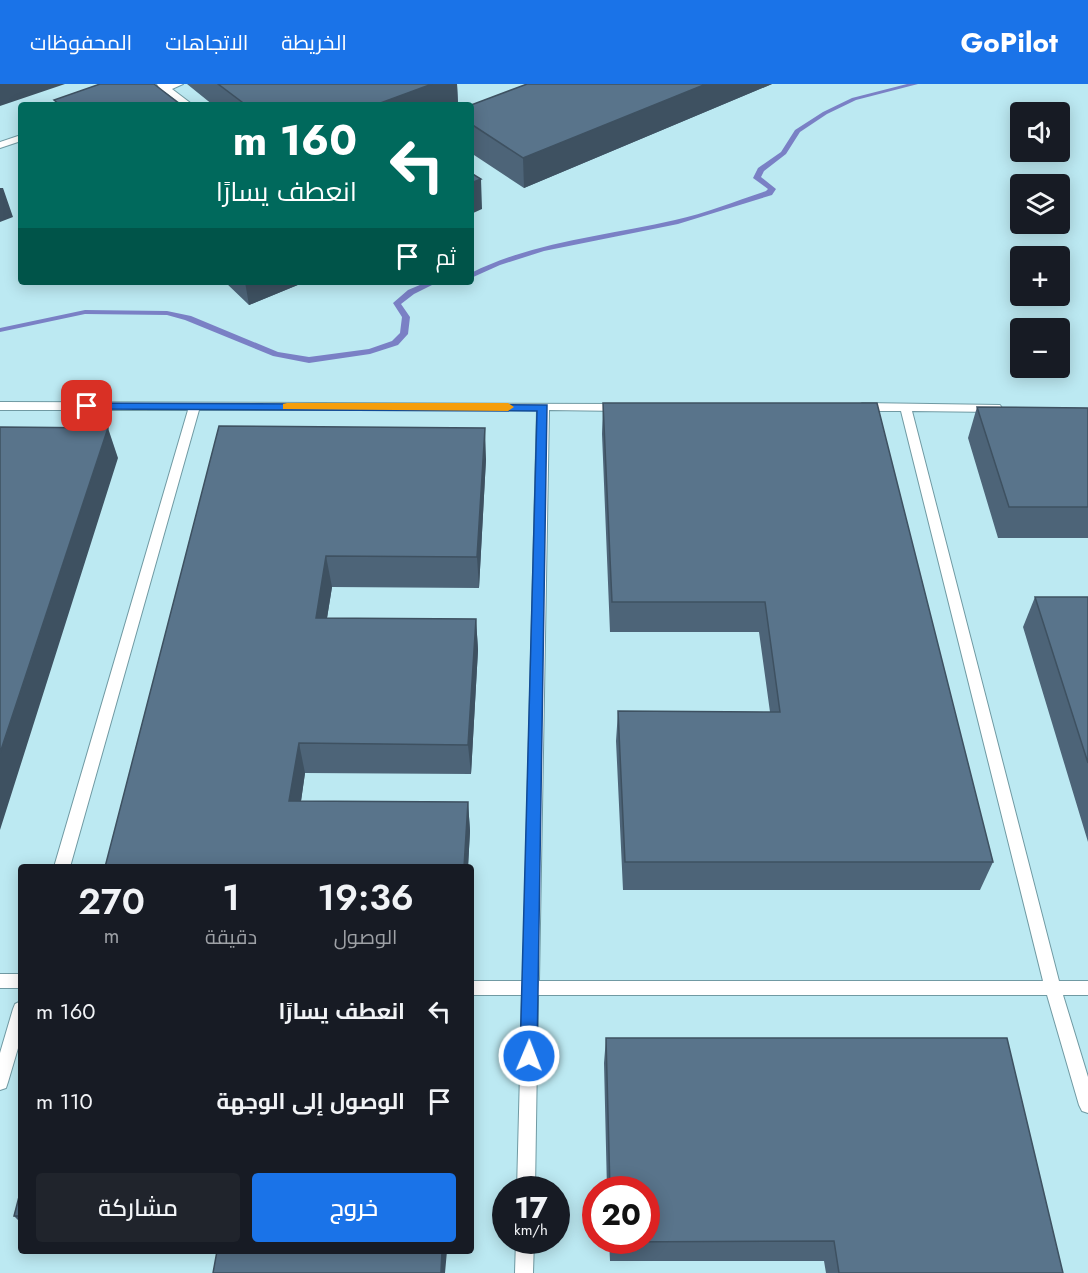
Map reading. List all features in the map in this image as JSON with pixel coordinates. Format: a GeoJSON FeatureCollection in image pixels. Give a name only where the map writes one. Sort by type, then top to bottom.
{"type":"FeatureCollection","features":[{"type":"Feature","properties":{"kind":"lane"},"geometry":{"type":"LineString","coordinates":[[124,102],[163,86],[179,84]]}},
{"type":"Feature","properties":{"kind":"lane"},"geometry":{"type":"LineString","coordinates":[[163,86],[185,102]]}},
{"type":"Feature","properties":{"kind":"lane"},"geometry":{"type":"LineString","coordinates":[[0,145],[18,139]]}},
{"type":"Feature","properties":{"kind":"lane"},"geometry":{"type":"LineString","coordinates":[[0,406],[637,407]]}},
{"type":"Feature","properties":{"kind":"lane"},"geometry":{"type":"LineString","coordinates":[[63,864],[195,406]]}},
{"type":"Feature","properties":{"kind":"lane"},"geometry":{"type":"LineString","coordinates":[[526,1176],[543,407]]}},
{"type":"Feature","properties":{"kind":"lane"},"geometry":{"type":"LineString","coordinates":[[847,407],[1008,408]]}},
{"type":"Feature","properties":{"kind":"lane"},"geometry":{"type":"LineString","coordinates":[[906,408],[1053,988],[1088,1105]]}},
{"type":"Feature","properties":{"kind":"lane"},"geometry":{"type":"LineString","coordinates":[[0,981],[18,981]]}},
{"type":"Feature","properties":{"kind":"lane"},"geometry":{"type":"LineString","coordinates":[[474,988],[1088,988]]}},
{"type":"Feature","properties":{"kind":"lane"},"geometry":{"type":"LineString","coordinates":[[0,1082],[18,1019]]}},
{"type":"Feature","properties":{"kind":"lane"},"geometry":{"type":"LineString","coordinates":[[524,1273],[525,1254]]}},
{"type":"Feature","properties":{"kind":"building"},"geometry":{"type":"Polygon","coordinates":[[[100,84],[154,84],[177,102],[56,102],[54,100],[100,84]]]}},
{"type":"Feature","properties":{"kind":"building"},"geometry":{"type":"Polygon","coordinates":[[[218,84],[432,84],[383,102],[242,102],[218,84]]]}},
{"type":"Feature","properties":{"kind":"building"},"geometry":{"type":"Polygon","coordinates":[[[527,84],[706,84],[523,158],[474,126],[474,104],[527,84]]]}},
{"type":"Feature","properties":{"kind":"building"},"geometry":{"type":"Polygon","coordinates":[[[474,175],[481,179],[474,182],[474,175]]]}},
{"type":"Feature","properties":{"kind":"building"},"geometry":{"type":"Polygon","coordinates":[[[603,403],[877,403],[993,862],[625,862],[618,711],[780,712],[765,602],[612,602],[603,403]]]}},
{"type":"Feature","properties":{"kind":"building"},"geometry":{"type":"Polygon","coordinates":[[[977,407],[1088,408],[1088,507],[1009,507],[977,407]]]}},
{"type":"Feature","properties":{"kind":"building"},"geometry":{"type":"Polygon","coordinates":[[[219,426],[485,428],[477,557],[326,556],[316,618],[476,619],[468,745],[299,743],[289,801],[468,802],[464,864],[106,864],[219,426]]]}},
{"type":"Feature","properties":{"kind":"building"},"geometry":{"type":"Polygon","coordinates":[[[0,427],[108,428],[0,753],[0,427]]]}},
{"type":"Feature","properties":{"kind":"building"},"geometry":{"type":"Polygon","coordinates":[[[1035,597],[1088,597],[1088,763],[1035,597]]]}},
{"type":"Feature","properties":{"kind":"building"},"geometry":{"type":"Polygon","coordinates":[[[606,1038],[1007,1038],[1063,1273],[839,1273],[834,1241],[660,1242],[660,1176],[610,1176],[606,1038]]]}},
{"type":"Feature","properties":{"kind":"building"},"geometry":{"type":"Polygon","coordinates":[[[18,1201],[18,1216],[14,1216],[18,1201]]]}},
{"type":"Feature","properties":{"kind":"building"},"geometry":{"type":"Polygon","coordinates":[[[216,1254],[442,1254],[441,1273],[213,1273],[216,1254]]]}},
{"type":"Feature","properties":{"kind":"waterway"},"geometry":{"type":"LineString","coordinates":[[474,274],[497,263],[542,249],[678,222],[769,193],[772,189],[757,178],[761,170],[784,153],[797,131],[825,113],[854,99],[915,84]]}},
{"type":"Feature","properties":{"kind":"waterway"},"geometry":{"type":"LineString","coordinates":[[0,330],[85,312],[167,313],[188,318],[276,354],[309,360],[370,351],[395,343],[404,334],[406,317],[397,303],[411,292],[427,285]]}},
{"type":"Feature","properties":{"kind":"slow traffic"},"geometry":{"type":"LineString","coordinates":[[287,407],[508,407]]}},
{"type":"Feature","properties":{"kind":"route"},"geometry":{"type":"LineString","coordinates":[[87,406],[543,407],[529,1056]]}}]}
